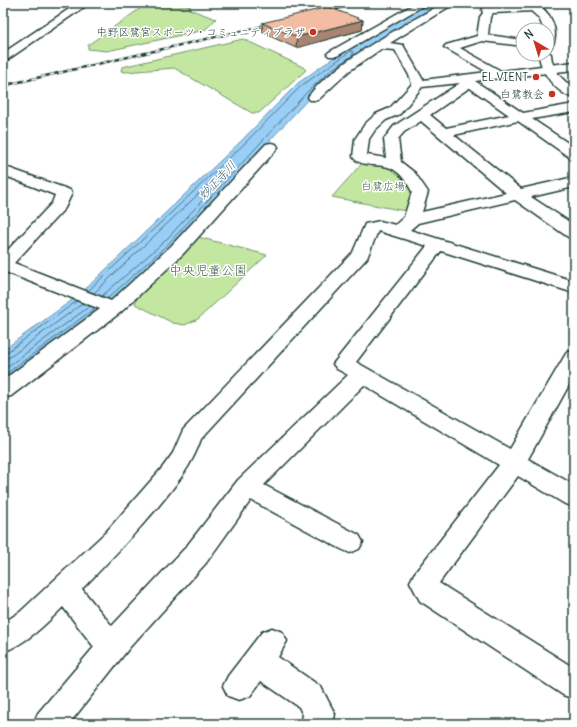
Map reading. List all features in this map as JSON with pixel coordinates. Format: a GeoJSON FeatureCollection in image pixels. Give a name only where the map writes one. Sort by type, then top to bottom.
{"type":"FeatureCollection","features":[{"type":"Feature","properties":{"kind":"main road"},"geometry":{"type":"LineString","coordinates":[[530,5],[547,22]]}},
{"type":"Feature","properties":{"kind":"main road"},"geometry":{"type":"LineString","coordinates":[[545,62],[548,70],[558,82],[574,94]]}},
{"type":"Feature","properties":{"kind":"street"},"geometry":{"type":"LineString","coordinates":[[333,54],[423,3]]}},
{"type":"Feature","properties":{"kind":"street"},"geometry":{"type":"LineString","coordinates":[[314,97],[326,84],[378,45],[450,3]]}},
{"type":"Feature","properties":{"kind":"street"},"geometry":{"type":"LineString","coordinates":[[3,58],[80,4]]}},
{"type":"Feature","properties":{"kind":"street"},"geometry":{"type":"LineString","coordinates":[[500,75],[450,47],[479,30],[488,13],[489,6],[530,5]]}},
{"type":"Feature","properties":{"kind":"street"},"geometry":{"type":"LineString","coordinates":[[479,30],[515,41]]}},
{"type":"Feature","properties":{"kind":"street"},"geometry":{"type":"LineString","coordinates":[[3,42],[22,46]]}},
{"type":"Feature","properties":{"kind":"street"},"geometry":{"type":"LineString","coordinates":[[378,45],[399,47],[416,77],[418,84]]}},
{"type":"Feature","properties":{"kind":"street"},"geometry":{"type":"LineString","coordinates":[[412,219],[420,192],[416,183],[399,166],[360,157],[362,139],[370,127],[381,117],[396,111],[418,84],[466,81],[500,75],[574,66]]}},
{"type":"Feature","properties":{"kind":"street"},"geometry":{"type":"LineString","coordinates":[[394,164],[391,139],[399,129],[422,115],[466,81]]}},
{"type":"Feature","properties":{"kind":"street"},"geometry":{"type":"LineString","coordinates":[[466,81],[574,154]]}},
{"type":"Feature","properties":{"kind":"street"},"geometry":{"type":"LineString","coordinates":[[444,134],[520,117],[574,108]]}},
{"type":"Feature","properties":{"kind":"street"},"geometry":{"type":"LineString","coordinates":[[422,115],[518,195],[574,233]]}},
{"type":"Feature","properties":{"kind":"street"},"geometry":{"type":"LineString","coordinates":[[3,391],[114,308],[177,250],[271,148]]}},
{"type":"Feature","properties":{"kind":"street"},"geometry":{"type":"LineString","coordinates":[[3,170],[27,176],[35,182],[64,193],[59,205],[3,265],[105,305]]}},
{"type":"Feature","properties":{"kind":"street"},"geometry":{"type":"LineString","coordinates":[[398,232],[412,219],[574,182]]}},
{"type":"Feature","properties":{"kind":"street"},"geometry":{"type":"LineString","coordinates":[[3,639],[30,621],[115,539],[171,474],[184,455],[191,436],[362,254],[371,228],[380,226],[574,287]]}},
{"type":"Feature","properties":{"kind":"street"},"geometry":{"type":"LineString","coordinates":[[437,245],[344,364],[574,497]]}},
{"type":"Feature","properties":{"kind":"street"},"geometry":{"type":"LineString","coordinates":[[574,357],[568,381],[515,462],[424,582],[430,593],[574,685]]}},
{"type":"Feature","properties":{"kind":"street"},"geometry":{"type":"LineString","coordinates":[[49,724],[112,648],[196,555],[247,487],[361,375]]}},
{"type":"Feature","properties":{"kind":"street"},"geometry":{"type":"LineString","coordinates":[[247,487],[350,542]]}},
{"type":"Feature","properties":{"kind":"street"},"geometry":{"type":"LineString","coordinates":[[64,588],[112,648]]}},
{"type":"Feature","properties":{"kind":"street"},"geometry":{"type":"LineString","coordinates":[[239,686],[265,651],[310,696],[319,714],[317,724]]}},
{"type":"Feature","properties":{"kind":"green space"},"geometry":{"type":"Polygon","coordinates":[[[148,3],[169,3],[191,7],[189,9],[216,19],[205,30],[107,51],[88,49],[88,45],[148,3]]]}},
{"type":"Feature","properties":{"kind":"green space"},"geometry":{"type":"Polygon","coordinates":[[[243,39],[303,67],[306,70],[259,113],[252,113],[174,68],[125,72],[121,71],[122,67],[243,39]]]}},
{"type":"Feature","properties":{"kind":"green space","name":"白鷺広場"},"geometry":{"type":"Polygon","coordinates":[[[363,162],[392,166],[414,187],[410,212],[332,197],[363,162]]]}},
{"type":"Feature","properties":{"kind":"green space","name":"中央児童公園"},"geometry":{"type":"Polygon","coordinates":[[[198,237],[267,255],[198,319],[185,325],[173,323],[135,304],[137,298],[182,255],[198,237]]]}},
{"type":"Feature","properties":{"kind":"water","name":"妙正寺川"},"geometry":{"type":"Polygon","coordinates":[[[425,3],[446,3],[311,96],[171,247],[105,305],[3,381],[3,350],[79,295],[240,142],[298,83],[339,54],[425,3]]]}},
{"type":"Feature","properties":{"kind":"building"},"geometry":{"type":"Polygon","coordinates":[[[328,7],[363,20],[297,37],[262,23],[328,7]]]}},
{"type":"Feature","properties":{"kind":"railway"},"geometry":{"type":"LineString","coordinates":[[323,12],[362,3]]}},
{"type":"Feature","properties":{"kind":"railway"},"geometry":{"type":"LineString","coordinates":[[9,84],[272,24]]}},
{"type":"Feature","properties":{"kind":"railway"},"geometry":{"type":"LineString","coordinates":[[3,86],[9,84]]}},
{"type":"Feature","properties":{"kind":"place","name":"中野区鷺宮スポーツ・コミュニティプラザ"},"geometry":{"type":"Point","coordinates":[313,32]}},
{"type":"Feature","properties":{"kind":"place","name":"EL VIENT"},"geometry":{"type":"Point","coordinates":[536,77]}},
{"type":"Feature","properties":{"kind":"place","name":"白鷺教会"},"geometry":{"type":"Point","coordinates":[552,94]}}]}
